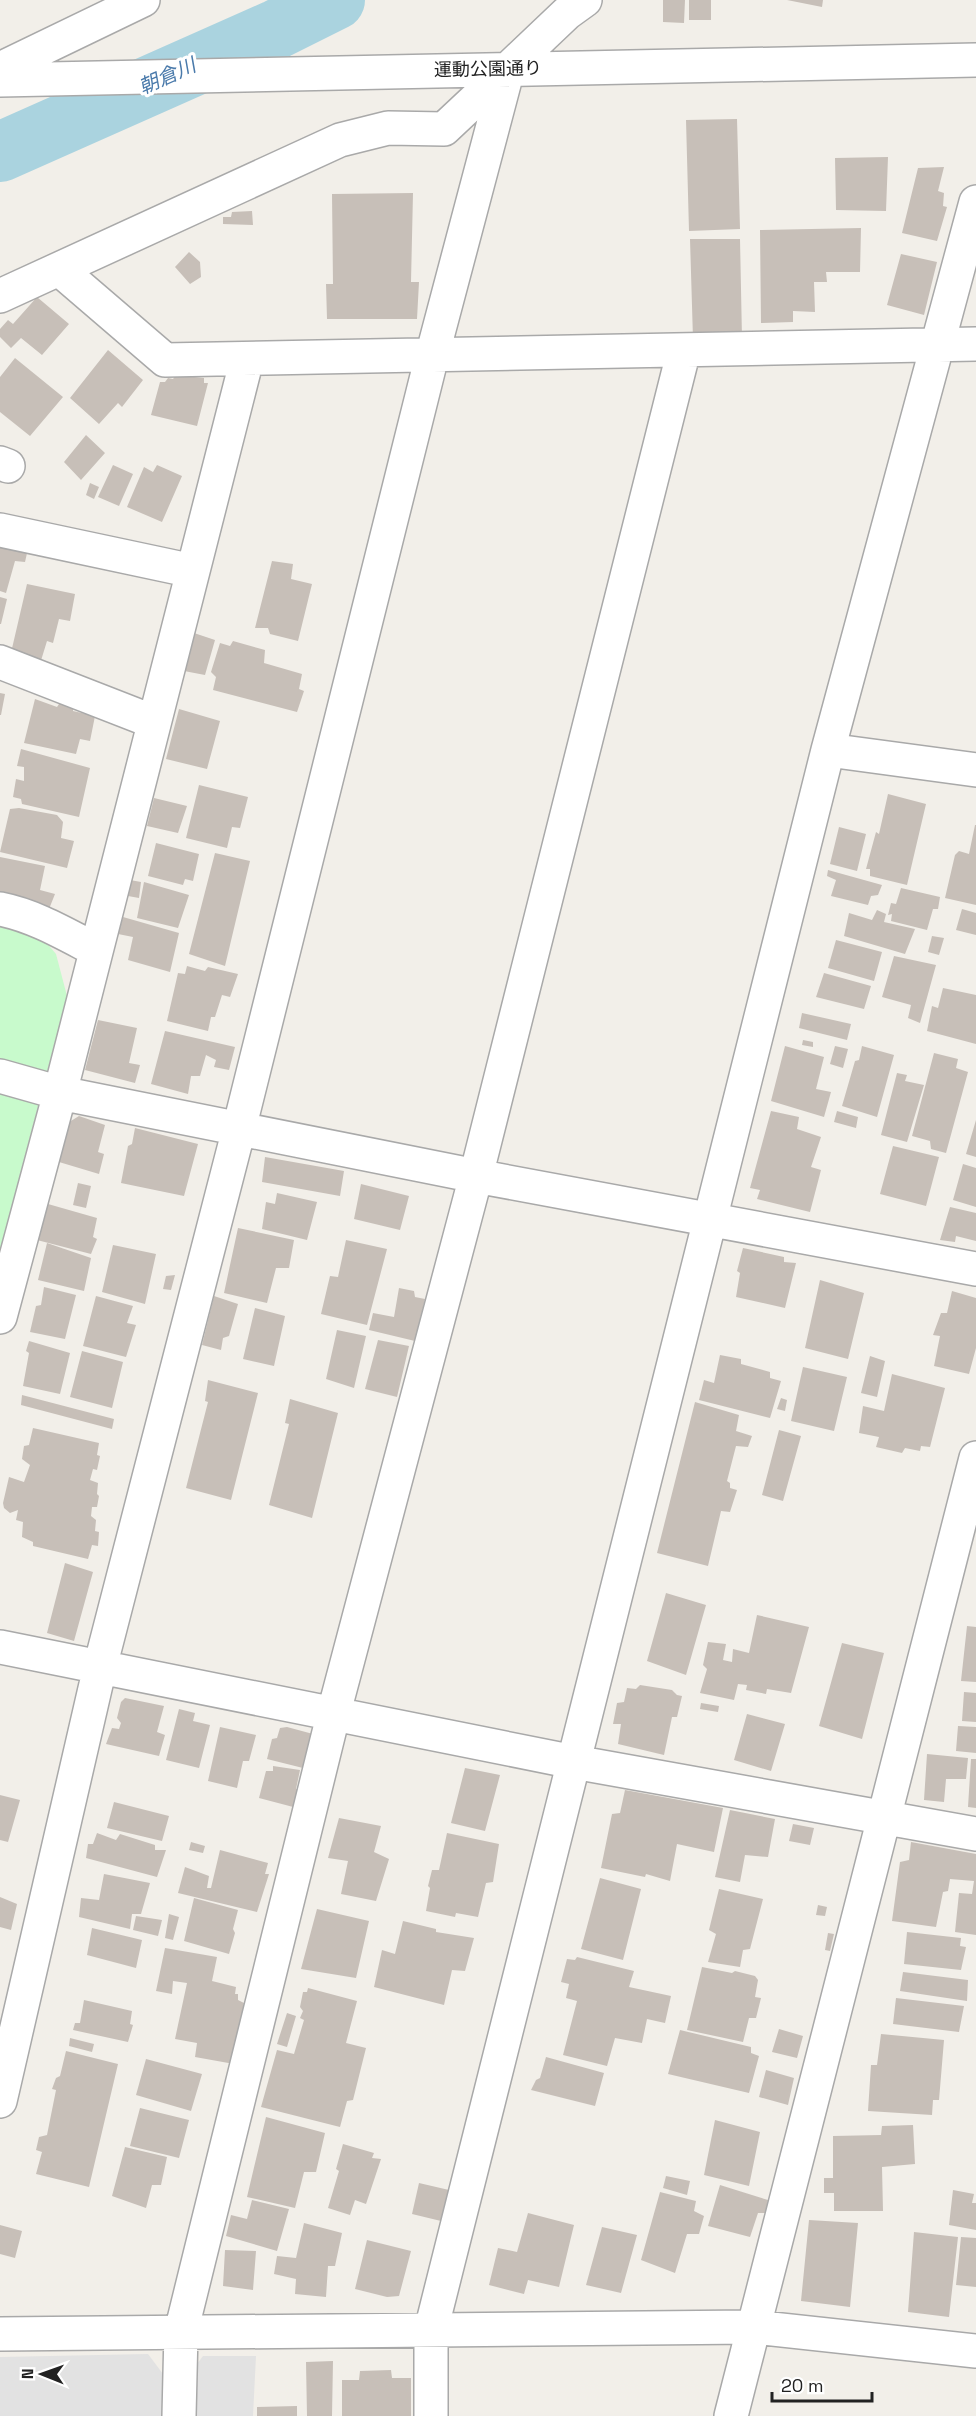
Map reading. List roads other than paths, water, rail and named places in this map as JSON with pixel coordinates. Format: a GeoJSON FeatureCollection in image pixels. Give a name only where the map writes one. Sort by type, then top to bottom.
{"type":"FeatureCollection","features":[{"type":"Feature","properties":{"kind":"street"},"geometry":{"type":"LineString","coordinates":[[0,69],[143,0]]}},
{"type":"Feature","properties":{"kind":"street"},"geometry":{"type":"LineString","coordinates":[[0,296],[340,140],[388,128],[444,129],[567,13],[585,0]]}},
{"type":"Feature","properties":{"kind":"street","name":"運動公園通り"},"geometry":{"type":"LineString","coordinates":[[0,80],[435,69],[976,60]]}},
{"type":"Feature","properties":{"kind":"street"},"geometry":{"type":"LineString","coordinates":[[0,2101],[100,1667],[239,1129],[432,356],[508,69]]}},
{"type":"Feature","properties":{"kind":"street"},"geometry":{"type":"LineString","coordinates":[[431,2416],[432,2330],[828,750],[976,202]]}},
{"type":"Feature","properties":{"kind":"street"},"geometry":{"type":"LineString","coordinates":[[59,269],[165,360],[976,344]]}},
{"type":"Feature","properties":{"kind":"street"},"geometry":{"type":"LineString","coordinates":[[179,2416],[181,2332],[334,1712],[476,1176],[684,350]]}},
{"type":"Feature","properties":{"kind":"street"},"geometry":{"type":"LineString","coordinates":[[0,1317],[60,1093],[247,358]]}},
{"type":"Feature","properties":{"kind":"street"},"geometry":{"type":"LineString","coordinates":[[0,530],[193,571]]}},
{"type":"Feature","properties":{"kind":"street"},"geometry":{"type":"LineString","coordinates":[[0,662],[154,722]]}},
{"type":"Feature","properties":{"kind":"street"},"geometry":{"type":"LineString","coordinates":[[828,750],[976,770]]}},
{"type":"Feature","properties":{"kind":"street"},"geometry":{"type":"LineString","coordinates":[[0,909],[48,925],[96,950]]}},
{"type":"Feature","properties":{"kind":"street"},"geometry":{"type":"LineString","coordinates":[[0,1076],[60,1093],[476,1176],[976,1269]]}},
{"type":"Feature","properties":{"kind":"street"},"geometry":{"type":"LineString","coordinates":[[731,2416],[976,1458]]}},
{"type":"Feature","properties":{"kind":"street"},"geometry":{"type":"LineString","coordinates":[[0,1647],[334,1712],[574,1762],[976,1834]]}},
{"type":"Feature","properties":{"kind":"street"},"geometry":{"type":"LineString","coordinates":[[0,2334],[753,2327],[976,2351]]}},
{"type":"Feature","properties":{"kind":"waterway","name":"朝倉川"},"geometry":{"type":"LineString","coordinates":[[0,152],[275,30],[335,0]]}}]}
